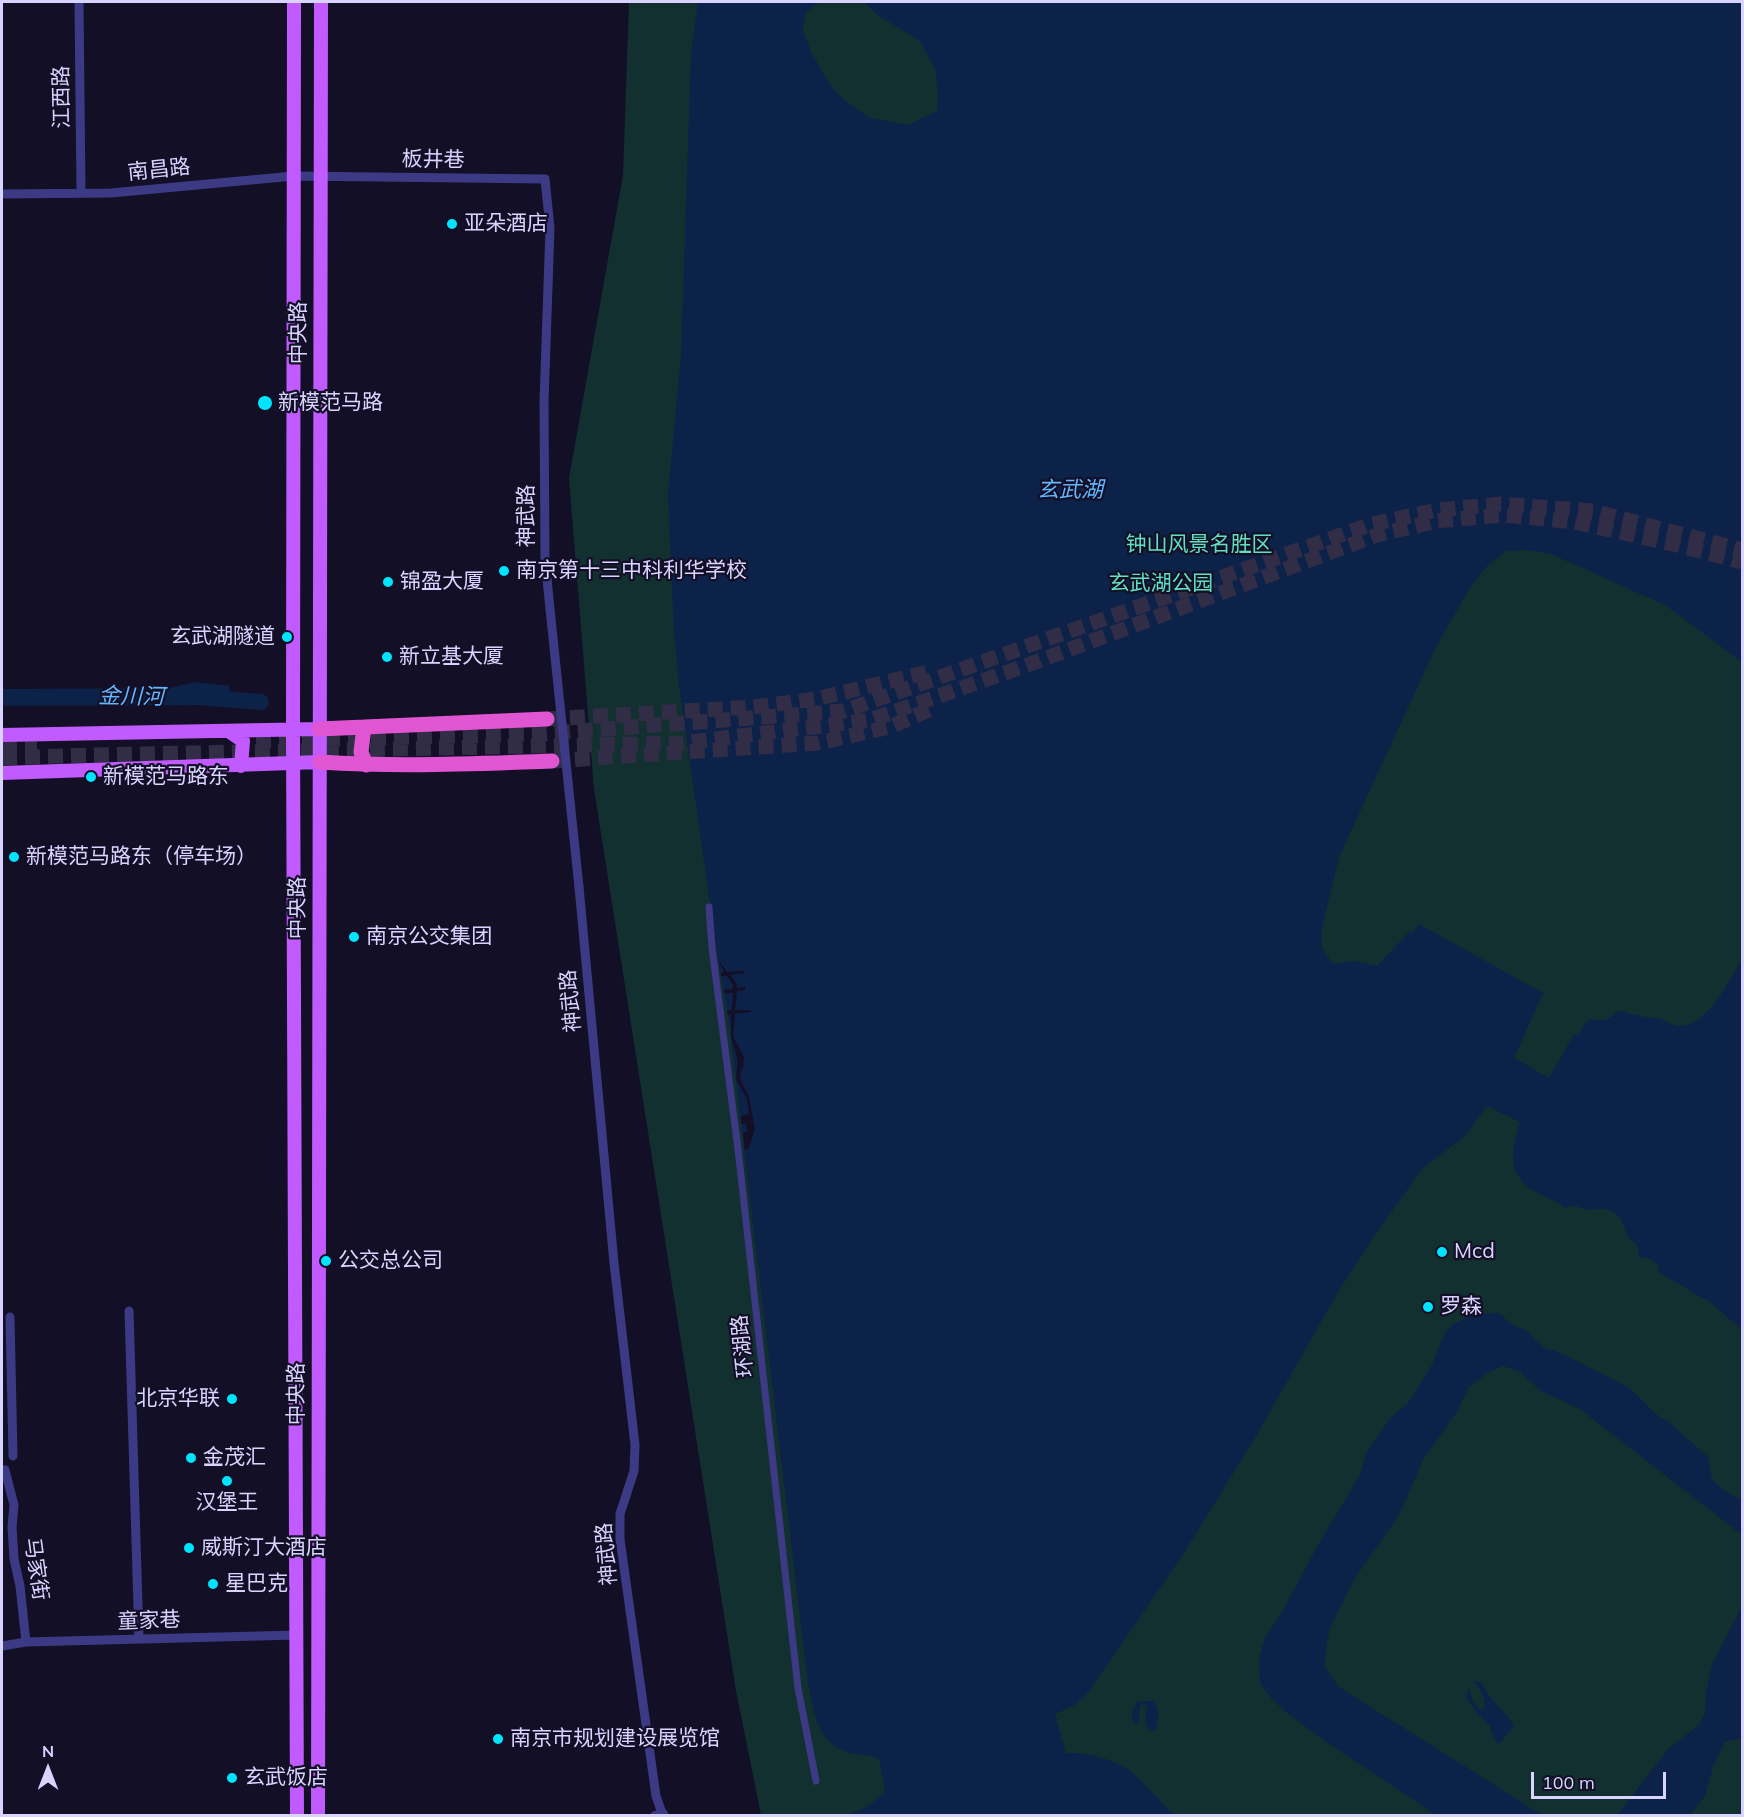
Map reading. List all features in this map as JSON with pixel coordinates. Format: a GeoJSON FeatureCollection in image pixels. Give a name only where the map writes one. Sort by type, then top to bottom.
{"type":"FeatureCollection","features":[{"type":"Feature","properties":{"kind":"highway"},"geometry":{"type":"LineString","coordinates":[[319,729],[547,719]]}},
{"type":"Feature","properties":{"kind":"highway"},"geometry":{"type":"LineString","coordinates":[[364,728],[362,752],[366,765]]}},
{"type":"Feature","properties":{"kind":"highway"},"geometry":{"type":"LineString","coordinates":[[320,762],[436,766],[552,761]]}},
{"type":"Feature","properties":{"kind":"main road","name":"中央路"},"geometry":{"type":"LineString","coordinates":[[294,2],[293,730],[297,1815]]}},
{"type":"Feature","properties":{"kind":"main road","name":"中央路"},"geometry":{"type":"LineString","coordinates":[[318,1815],[316,1531],[321,2]]}},
{"type":"Feature","properties":{"kind":"main road"},"geometry":{"type":"LineString","coordinates":[[2,735],[319,729]]}},
{"type":"Feature","properties":{"kind":"main road"},"geometry":{"type":"LineString","coordinates":[[230,732],[243,741],[241,766]]}},
{"type":"Feature","properties":{"kind":"main road"},"geometry":{"type":"LineString","coordinates":[[2,773],[320,762]]}},
{"type":"Feature","properties":{"kind":"street","name":"江西路"},"geometry":{"type":"LineString","coordinates":[[78,2],[81,193]]}},
{"type":"Feature","properties":{"kind":"street","name":"南昌路"},"geometry":{"type":"LineString","coordinates":[[2,194],[111,193],[294,176],[320,176]]}},
{"type":"Feature","properties":{"kind":"street","name":"板井巷"},"geometry":{"type":"LineString","coordinates":[[320,176],[545,179]]}},
{"type":"Feature","properties":{"kind":"street","name":"神武路"},"geometry":{"type":"LineString","coordinates":[[545,179],[550,228],[544,402],[545,560],[579,887],[614,1263],[635,1445],[634,1471],[620,1514],[620,1539],[656,1796],[661,1815]]}},
{"type":"Feature","properties":{"kind":"street","name":"环湖路"},"geometry":{"type":"LineString","coordinates":[[709,907],[798,1688],[816,1781]]}},
{"type":"Feature","properties":{"kind":"street"},"geometry":{"type":"LineString","coordinates":[[129,1311],[139,1639]]}},
{"type":"Feature","properties":{"kind":"street"},"geometry":{"type":"LineString","coordinates":[[10,1317],[13,1456]]}},
{"type":"Feature","properties":{"kind":"street","name":"马家街"},"geometry":{"type":"LineString","coordinates":[[2,1470],[5,1470],[14,1505],[12,1527],[14,1558],[20,1586],[26,1642]]}},
{"type":"Feature","properties":{"kind":"street","name":"童家巷"},"geometry":{"type":"LineString","coordinates":[[2,1646],[26,1642],[297,1635]]}},
{"type":"Feature","properties":{"kind":"green space","name":"玄武湖"},"geometry":{"type":"Polygon","coordinates":[[[629,2],[1742,2],[1742,1815],[761,1815],[736,1691],[594,789],[569,478],[623,175],[629,2]]]}},
{"type":"Feature","properties":{"kind":"water","name":"玄武湖"},"geometry":{"type":"Polygon","coordinates":[[[698,2],[819,2],[806,12],[803,30],[811,52],[831,86],[844,100],[870,118],[908,125],[937,111],[935,69],[920,41],[879,16],[864,2],[1742,2],[1742,662],[1665,605],[1551,554],[1527,550],[1506,551],[1488,565],[1471,586],[1437,645],[1339,857],[1322,928],[1322,948],[1333,964],[1355,961],[1377,966],[1410,931],[1413,933],[1419,924],[1543,993],[1514,1058],[1549,1078],[1574,1034],[1578,1035],[1585,1023],[1592,1019],[1605,1020],[1621,1011],[1659,1018],[1676,1025],[1687,1025],[1697,1020],[1715,1002],[1742,959],[1742,1330],[1710,1302],[1658,1272],[1659,1267],[1652,1260],[1639,1258],[1637,1246],[1629,1237],[1621,1220],[1613,1212],[1598,1209],[1587,1210],[1574,1206],[1565,1208],[1526,1186],[1515,1170],[1513,1161],[1514,1142],[1520,1122],[1487,1106],[1465,1136],[1423,1168],[1379,1229],[1338,1292],[1255,1438],[1182,1556],[1088,1693],[1073,1706],[1055,1714],[1066,1753],[1097,1756],[1126,1768],[1174,1815],[847,1815],[867,1807],[885,1792],[879,1759],[838,1748],[823,1735],[816,1717],[808,1684],[728,1015],[679,686],[674,631],[668,495],[681,355],[691,53],[698,2]]]}},
{"type":"Feature","properties":{"kind":"water"},"geometry":{"type":"Polygon","coordinates":[[[195,682],[229,686],[231,705],[2,706],[2,689],[169,688],[195,682]]]}},
{"type":"Feature","properties":{"kind":"water"},"geometry":{"type":"Polygon","coordinates":[[[1499,1313],[1512,1325],[1524,1329],[1547,1350],[1553,1350],[1571,1358],[1630,1388],[1656,1414],[1670,1423],[1708,1457],[1712,1479],[1722,1489],[1742,1499],[1742,1535],[1580,1409],[1541,1391],[1519,1371],[1503,1366],[1489,1372],[1469,1387],[1458,1410],[1423,1460],[1399,1515],[1355,1578],[1330,1628],[1326,1647],[1325,1667],[1339,1687],[1542,1815],[1436,1815],[1329,1744],[1287,1713],[1260,1683],[1259,1658],[1265,1637],[1282,1612],[1319,1543],[1360,1475],[1366,1453],[1391,1417],[1408,1403],[1432,1365],[1445,1332],[1452,1325],[1473,1314],[1499,1313]]]}},
{"type":"Feature","properties":{"kind":"water"},"geometry":{"type":"Polygon","coordinates":[[[1742,1606],[1742,1738],[1725,1742],[1713,1767],[1705,1796],[1690,1815],[1617,1815],[1670,1747],[1698,1726],[1705,1714],[1706,1692],[1712,1665],[1742,1606]]]}},
{"type":"Feature","properties":{"kind":"water"},"geometry":{"type":"Polygon","coordinates":[[[1473,1681],[1481,1682],[1514,1726],[1499,1744],[1494,1739],[1490,1726],[1476,1712],[1466,1697],[1469,1687],[1476,1706],[1482,1711],[1484,1699],[1473,1681]]]}},
{"type":"Feature","properties":{"kind":"water"},"geometry":{"type":"Polygon","coordinates":[[[1153,1701],[1157,1708],[1158,1720],[1155,1731],[1145,1725],[1147,1705],[1140,1705],[1139,1722],[1137,1724],[1133,1721],[1133,1709],[1137,1702],[1153,1701]]]}},
{"type":"Feature","properties":{"kind":"pier"},"geometry":{"type":"Polygon","coordinates":[[[718,960],[727,972],[744,971],[745,973],[730,975],[737,984],[737,988],[745,987],[745,990],[737,991],[735,1010],[750,1010],[751,1012],[735,1014],[733,1036],[744,1057],[740,1078],[749,1097],[755,1129],[749,1148],[745,1150],[743,1132],[747,1132],[746,1124],[741,1124],[741,1116],[749,1114],[747,1099],[736,1079],[738,1061],[731,1037],[731,1015],[728,1015],[727,1011],[732,1010],[733,993],[725,993],[724,990],[732,989],[733,985],[727,976],[721,976],[724,972],[718,960]]]}},
{"type":"Feature","properties":{"kind":"waterway","name":"金川河"},"geometry":{"type":"LineString","coordinates":[[208,698],[261,702]]}},
{"type":"Feature","properties":{"kind":"tunnel"},"geometry":{"type":"LineString","coordinates":[[256,741],[539,734],[844,711],[1372,524],[1437,510],[1501,504],[1593,511],[1742,550]]}},
{"type":"Feature","properties":{"kind":"tunnel"},"geometry":{"type":"LineString","coordinates":[[2,758],[683,743],[870,720],[1022,667],[1377,535],[1436,521],[1504,515],[1575,522],[1742,562]]}},
{"type":"Feature","properties":{"kind":"tunnel"},"geometry":{"type":"LineString","coordinates":[[547,719],[753,707],[816,699],[928,672]]}},
{"type":"Feature","properties":{"kind":"tunnel"},"geometry":{"type":"LineString","coordinates":[[552,761],[818,743],[890,727],[933,708]]}},
{"type":"Feature","properties":{"kind":"tunnel"},"geometry":{"type":"LineString","coordinates":[[2,748],[37,747]]}},
{"type":"Feature","properties":{"kind":"place","name":"亚朵酒店"},"geometry":{"type":"Point","coordinates":[452,224]}},
{"type":"Feature","properties":{"kind":"place","name":"新模范马路"},"geometry":{"type":"Point","coordinates":[265,403]}},
{"type":"Feature","properties":{"kind":"place","name":"南京第十三中科利华学校"},"geometry":{"type":"Point","coordinates":[504,571]}},
{"type":"Feature","properties":{"kind":"place","name":"锦盈大厦"},"geometry":{"type":"Point","coordinates":[388,582]}},
{"type":"Feature","properties":{"kind":"place","name":"玄武湖隧道"},"geometry":{"type":"Point","coordinates":[287,637]}},
{"type":"Feature","properties":{"kind":"place","name":"新立基大厦"},"geometry":{"type":"Point","coordinates":[387,657]}},
{"type":"Feature","properties":{"kind":"place","name":"新模范马路东"},"geometry":{"type":"Point","coordinates":[91,777]}},
{"type":"Feature","properties":{"kind":"place","name":"新模范马路东（停车场）"},"geometry":{"type":"Point","coordinates":[14,857]}},
{"type":"Feature","properties":{"kind":"place","name":"南京公交集团"},"geometry":{"type":"Point","coordinates":[354,937]}},
{"type":"Feature","properties":{"kind":"place","name":"Mcd"},"geometry":{"type":"Point","coordinates":[1442,1252]}},
{"type":"Feature","properties":{"kind":"place","name":"公交总公司"},"geometry":{"type":"Point","coordinates":[326,1261]}},
{"type":"Feature","properties":{"kind":"place","name":"罗森"},"geometry":{"type":"Point","coordinates":[1428,1307]}},
{"type":"Feature","properties":{"kind":"place","name":"北京华联"},"geometry":{"type":"Point","coordinates":[232,1399]}},
{"type":"Feature","properties":{"kind":"place","name":"金茂汇"},"geometry":{"type":"Point","coordinates":[191,1458]}},
{"type":"Feature","properties":{"kind":"place","name":"汉堡王"},"geometry":{"type":"Point","coordinates":[227,1481]}},
{"type":"Feature","properties":{"kind":"place","name":"威斯汀大酒店"},"geometry":{"type":"Point","coordinates":[189,1548]}},
{"type":"Feature","properties":{"kind":"place","name":"星巴克"},"geometry":{"type":"Point","coordinates":[213,1584]}},
{"type":"Feature","properties":{"kind":"place","name":"南京市规划建设展览馆"},"geometry":{"type":"Point","coordinates":[498,1739]}},
{"type":"Feature","properties":{"kind":"place","name":"玄武饭店"},"geometry":{"type":"Point","coordinates":[232,1778]}},
{"type":"Feature","properties":{"kind":"park label","name":"钟山风景名胜区"},"geometry":{"type":"Point","coordinates":[1199,545]}},
{"type":"Feature","properties":{"kind":"park label","name":"玄武湖公园"},"geometry":{"type":"Point","coordinates":[1161,584]}}]}
